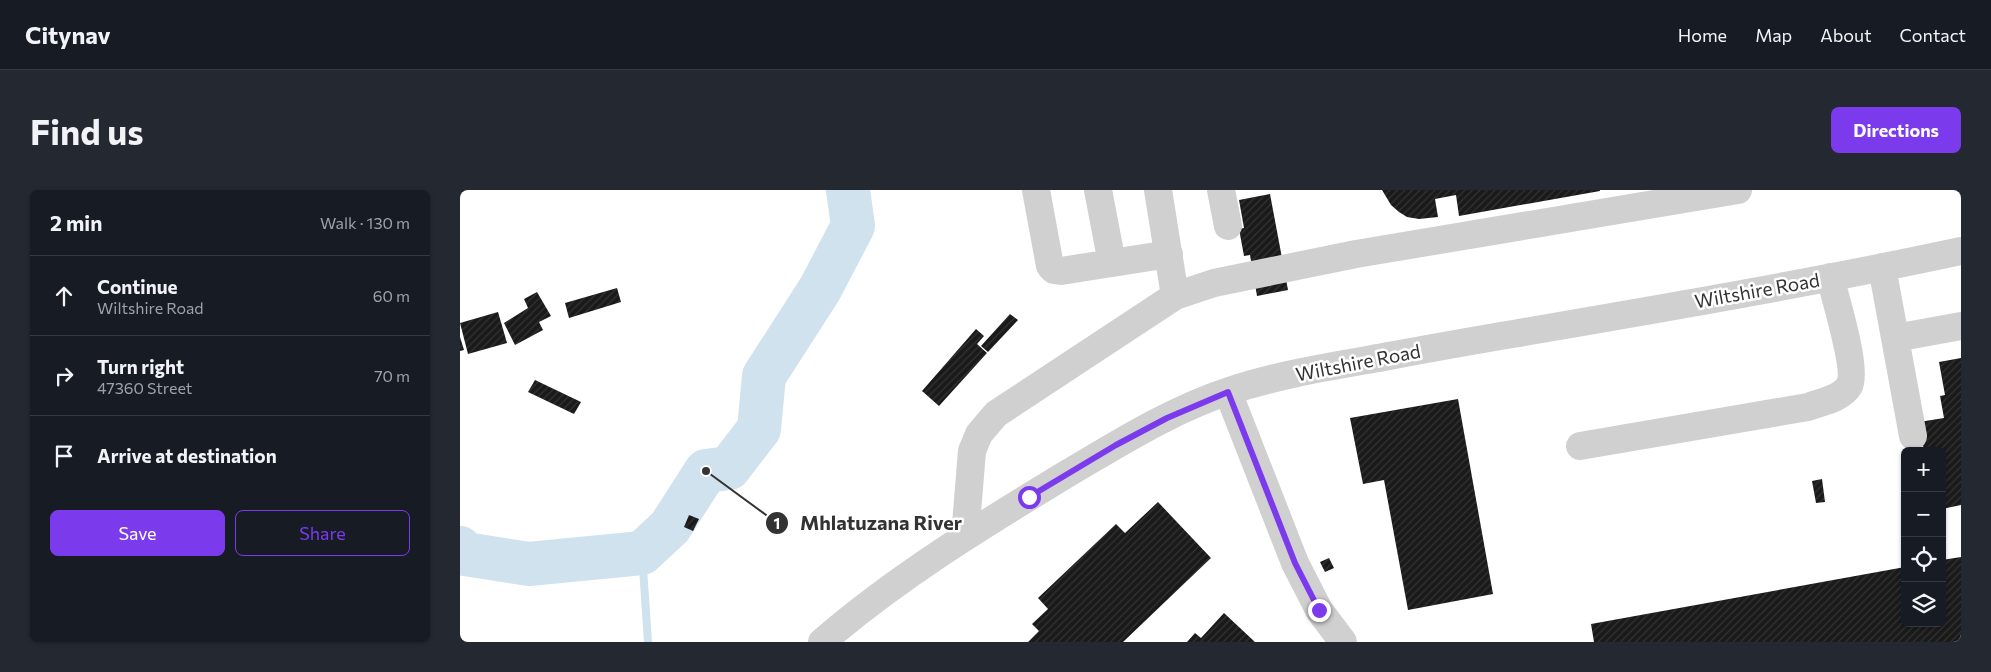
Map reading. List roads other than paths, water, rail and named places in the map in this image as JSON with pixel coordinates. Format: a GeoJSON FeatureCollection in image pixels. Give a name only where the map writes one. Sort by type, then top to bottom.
{"type":"FeatureCollection","features":[{"type":"Feature","properties":{"kind":"street"},"geometry":{"type":"LineString","coordinates":[[1036,190],[1050,266],[1054,270],[1061,271],[1168,254]]}},
{"type":"Feature","properties":{"kind":"street"},"geometry":{"type":"LineString","coordinates":[[1098,190],[1112,263]]}},
{"type":"Feature","properties":{"kind":"street"},"geometry":{"type":"LineString","coordinates":[[1158,190],[1175,296]]}},
{"type":"Feature","properties":{"kind":"street"},"geometry":{"type":"LineString","coordinates":[[1222,190],[1228,226]]}},
{"type":"Feature","properties":{"kind":"street"},"geometry":{"type":"LineString","coordinates":[[965,537],[972,451],[979,434],[996,414],[1175,296],[1214,282],[1356,254],[1738,190]]}},
{"type":"Feature","properties":{"kind":"street","name":"Wiltshire Road"},"geometry":{"type":"LineString","coordinates":[[822,642],[854,614],[896,583],[965,537],[1116,445],[1167,418],[1228,392],[1276,378],[1330,367],[1830,277],[1961,251]]}},
{"type":"Feature","properties":{"kind":"street"},"geometry":{"type":"LineString","coordinates":[[1882,266],[1914,436]]}},
{"type":"Feature","properties":{"kind":"street"},"geometry":{"type":"LineString","coordinates":[[1580,446],[1808,407],[1838,397],[1849,386],[1852,370],[1841,316],[1830,277]]}},
{"type":"Feature","properties":{"kind":"street"},"geometry":{"type":"LineString","coordinates":[[1895,338],[1961,326]]}},
{"type":"Feature","properties":{"kind":"street"},"geometry":{"type":"LineString","coordinates":[[1228,392],[1295,563],[1319,610],[1338,640]]}},
{"type":"Feature","properties":{"kind":"waterway"},"geometry":{"type":"LineString","coordinates":[[460,548],[465,554],[529,564],[642,553],[670,527],[706,471],[729,468],[759,429],[764,376],[820,289],[853,226],[848,190]]}},
{"type":"Feature","properties":{"kind":"waterway"},"geometry":{"type":"LineString","coordinates":[[642,553],[648,642]]}},
{"type":"Feature","properties":{"kind":"place","name":"Mhlatuzana River"},"geometry":{"type":"Point","coordinates":[706,471]}}]}
